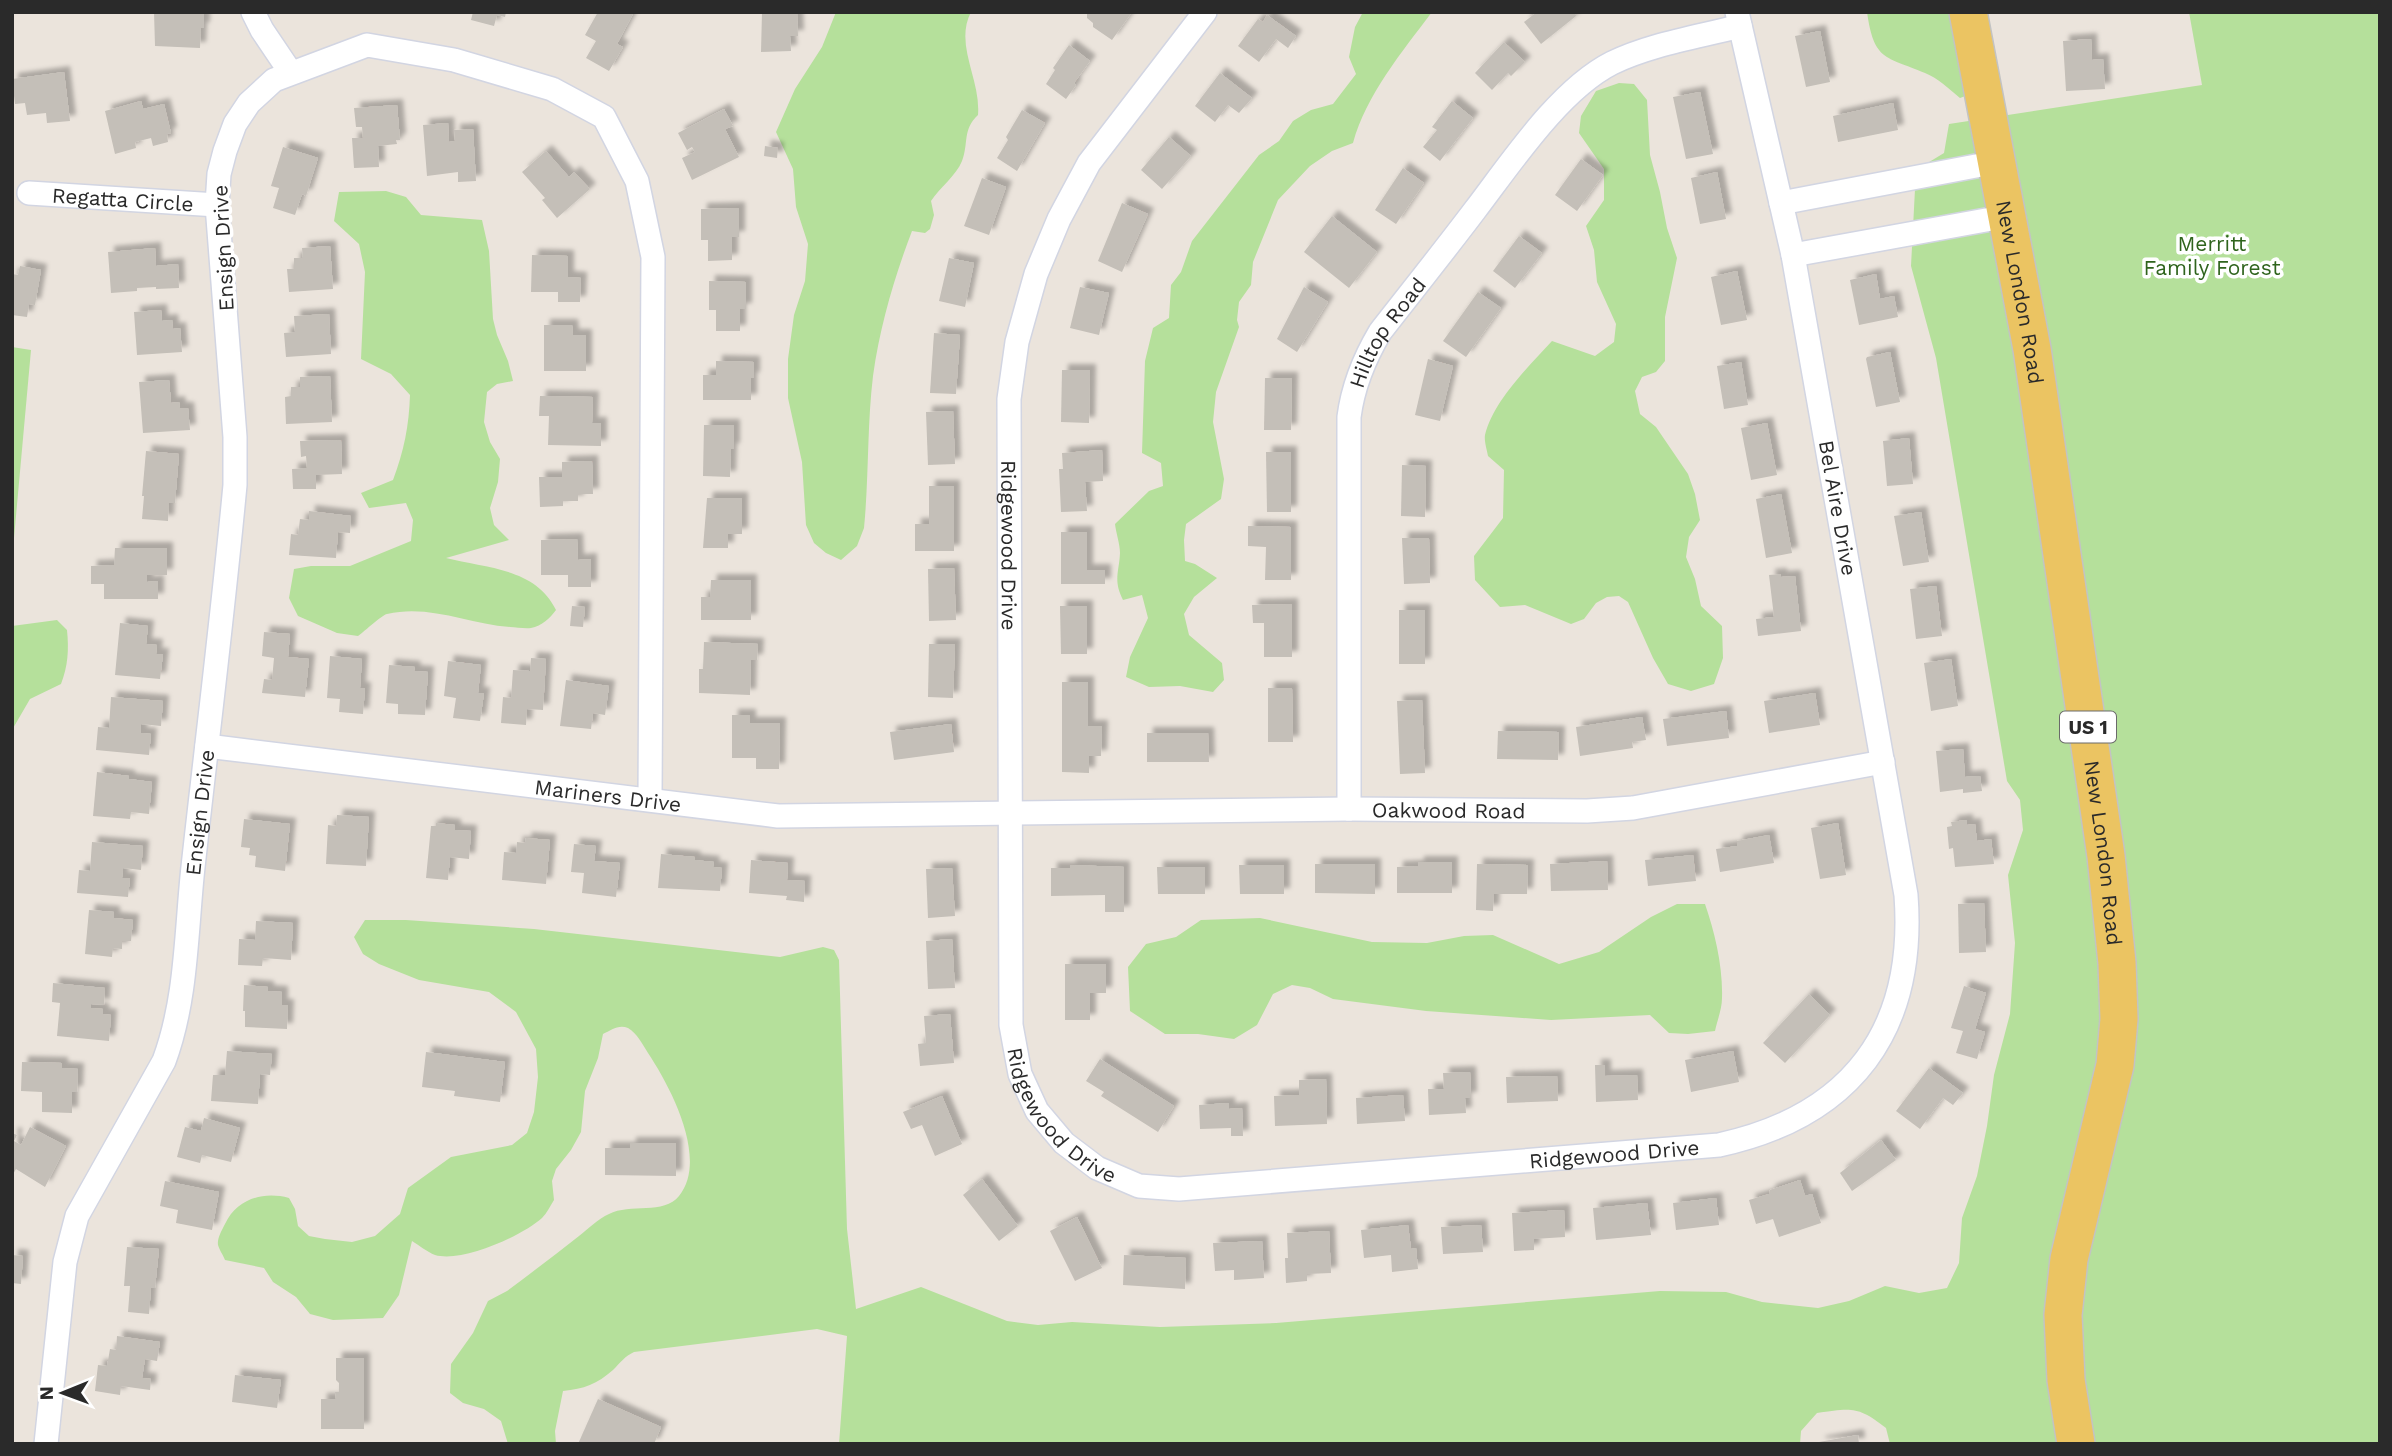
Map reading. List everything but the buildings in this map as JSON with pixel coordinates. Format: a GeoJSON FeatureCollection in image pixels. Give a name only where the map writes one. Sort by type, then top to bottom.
{"type":"FeatureCollection","features":[{"type":"Feature","properties":{"kind":"main road","name":"New London Road"},"geometry":{"type":"LineString","coordinates":[[1968,12],[2032,349],[2106,856],[2117,963],[2119,1018],[2115,1065],[2069,1259],[2063,1315],[2066,1380],[2076,1444]]}},
{"type":"Feature","properties":{"kind":"street"},"geometry":{"type":"LineString","coordinates":[[253,12],[291,73]]}},
{"type":"Feature","properties":{"kind":"street","name":"Ridgewood Drive"},"geometry":{"type":"LineString","coordinates":[[1205,12],[1089,163],[1059,219],[1036,274],[1017,342],[1009,399],[1011,1026],[1020,1074],[1037,1111],[1064,1143],[1097,1168],[1139,1186],[1180,1189],[1720,1145],[1766,1133],[1802,1116],[1839,1089],[1870,1055],[1891,1019],[1900,987],[1908,933],[1906,895],[1882,762]]}},
{"type":"Feature","properties":{"kind":"street","name":"Bel Aire Drive"},"geometry":{"type":"LineString","coordinates":[[1739,19],[1793,255],[1882,762]]}},
{"type":"Feature","properties":{"kind":"street","name":"Hilltop Road"},"geometry":{"type":"LineString","coordinates":[[1349,810],[1349,417],[1352,395],[1369,351],[1380,332],[1475,211],[1518,151],[1586,80],[1612,63],[1739,19]]}},
{"type":"Feature","properties":{"kind":"street","name":"Ensign Drive"},"geometry":{"type":"LineString","coordinates":[[46,1444],[70,1236],[85,1202],[164,1061],[177,1020],[235,485],[235,437],[217,205],[219,174],[235,124],[249,103],[274,80],[367,45],[454,60],[552,89],[604,117],[637,181],[653,257],[650,800]]}},
{"type":"Feature","properties":{"kind":"street"},"geometry":{"type":"LineString","coordinates":[[1781,203],[1997,162]]}},
{"type":"Feature","properties":{"kind":"street","name":"Regatta Circle"},"geometry":{"type":"LineString","coordinates":[[29,193],[217,205]]}},
{"type":"Feature","properties":{"kind":"street"},"geometry":{"type":"LineString","coordinates":[[1793,255],[2008,216]]}},
{"type":"Feature","properties":{"kind":"street","name":"Mariners Drive"},"geometry":{"type":"LineString","coordinates":[[207,746],[778,816],[1011,813]]}},
{"type":"Feature","properties":{"kind":"street","name":"Oakwood Road"},"geometry":{"type":"LineString","coordinates":[[1011,813],[1587,811],[1633,808],[1882,762]]}},
{"type":"Feature","properties":{"kind":"green space"},"geometry":{"type":"Polygon","coordinates":[[[836,12],[971,12],[965,37],[978,102],[978,115],[968,131],[959,166],[931,201],[934,215],[930,229],[925,233],[912,231],[894,284],[873,376],[864,528],[857,546],[841,560],[814,543],[806,525],[802,462],[788,398],[788,359],[794,315],[805,281],[808,244],[796,207],[793,169],[776,132],[795,89],[822,47],[836,12]]]}},
{"type":"Feature","properties":{"kind":"green space"},"geometry":{"type":"Polygon","coordinates":[[[1363,12],[1432,12],[1376,91],[1353,143],[1332,151],[1310,166],[1278,200],[1253,262],[1251,285],[1239,302],[1239,327],[1216,392],[1213,422],[1224,479],[1221,499],[1186,524],[1184,540],[1185,561],[1217,578],[1194,597],[1184,614],[1189,635],[1222,663],[1224,680],[1213,692],[1180,686],[1149,687],[1126,677],[1130,657],[1148,618],[1142,595],[1123,600],[1120,593],[1117,576],[1120,550],[1115,524],[1149,491],[1163,486],[1161,463],[1142,453],[1145,361],[1153,328],[1169,318],[1171,285],[1181,272],[1192,241],[1259,155],[1279,141],[1293,121],[1311,110],[1333,104],[1356,74],[1349,57],[1355,27],[1363,12]]]}},
{"type":"Feature","properties":{"kind":"green space"},"geometry":{"type":"Polygon","coordinates":[[[1867,12],[1951,12],[1968,95],[1960,98],[1934,78],[1884,54],[1873,40],[1867,12]]]}},
{"type":"Feature","properties":{"kind":"green space","name":"Merritt Family Forest"},"geometry":{"type":"Polygon","coordinates":[[[2189,12],[2380,12],[2380,1444],[1890,1444],[1886,1428],[1861,1412],[1847,1410],[1817,1413],[1801,1431],[1800,1444],[839,1444],[847,1336],[817,1329],[634,1352],[596,1382],[563,1391],[555,1431],[556,1444],[508,1444],[501,1421],[484,1409],[463,1403],[450,1393],[451,1364],[473,1333],[488,1301],[507,1291],[605,1216],[617,1211],[656,1207],[673,1202],[687,1181],[690,1163],[688,1143],[675,1103],[642,1043],[625,1027],[603,1034],[598,1058],[585,1091],[581,1132],[556,1169],[552,1181],[554,1200],[544,1216],[506,1240],[460,1255],[435,1255],[412,1241],[399,1295],[383,1318],[333,1320],[310,1314],[296,1297],[273,1282],[264,1268],[225,1260],[218,1245],[220,1234],[236,1208],[252,1199],[270,1196],[289,1198],[295,1209],[298,1226],[309,1236],[352,1242],[375,1236],[400,1214],[408,1188],[451,1157],[512,1145],[527,1133],[534,1112],[538,1077],[536,1049],[516,1012],[489,992],[419,980],[379,964],[363,954],[354,937],[365,920],[406,920],[534,929],[780,957],[823,947],[834,950],[839,960],[847,1229],[856,1309],[921,1287],[1007,1321],[1038,1325],[1072,1322],[1160,1327],[1276,1323],[1660,1291],[1726,1292],[1762,1302],[1818,1308],[1849,1301],[1885,1286],[1919,1293],[1947,1288],[1959,1263],[1962,1218],[1977,1176],[1994,1075],[2010,1014],[2015,943],[2008,875],[2023,830],[2020,800],[2007,781],[1936,358],[1911,266],[1916,170],[1944,153],[1949,124],[2202,85],[2189,12]]]}},
{"type":"Feature","properties":{"kind":"green space"},"geometry":{"type":"Polygon","coordinates":[[[1619,83],[1634,84],[1647,100],[1650,155],[1677,258],[1665,317],[1665,361],[1656,372],[1642,377],[1635,391],[1640,414],[1656,427],[1688,474],[1700,520],[1689,537],[1686,557],[1695,579],[1701,606],[1722,626],[1723,658],[1714,684],[1691,691],[1668,684],[1628,602],[1619,596],[1607,597],[1596,603],[1584,619],[1571,624],[1525,605],[1500,607],[1475,580],[1474,556],[1503,518],[1504,470],[1488,456],[1485,440],[1489,422],[1496,409],[1513,385],[1552,341],[1595,356],[1614,342],[1616,324],[1597,282],[1594,250],[1586,226],[1604,200],[1604,169],[1579,133],[1581,116],[1596,91],[1619,83]]]}},
{"type":"Feature","properties":{"kind":"green space"},"geometry":{"type":"Polygon","coordinates":[[[386,191],[406,197],[421,215],[482,220],[489,251],[493,319],[513,381],[497,384],[487,392],[484,422],[490,442],[500,459],[498,482],[490,508],[494,525],[509,540],[446,558],[508,572],[536,586],[556,610],[535,627],[494,625],[418,611],[387,614],[358,636],[337,633],[298,616],[289,598],[294,569],[350,566],[411,541],[413,520],[406,503],[369,508],[361,493],[393,480],[405,438],[410,395],[391,374],[361,359],[365,272],[359,244],[334,221],[339,192],[386,191]]]}},
{"type":"Feature","properties":{"kind":"green space"},"geometry":{"type":"Polygon","coordinates":[[[12,347],[31,350],[12,560],[12,347]]]}},
{"type":"Feature","properties":{"kind":"green space"},"geometry":{"type":"Polygon","coordinates":[[[57,620],[67,630],[68,637],[67,664],[61,684],[30,699],[12,730],[12,626],[57,620]]]}},
{"type":"Feature","properties":{"kind":"green space"},"geometry":{"type":"Polygon","coordinates":[[[1677,904],[1705,904],[1709,915],[1718,950],[1722,986],[1715,1031],[1669,1033],[1650,1015],[1551,1020],[1426,1011],[1333,999],[1310,988],[1292,985],[1273,994],[1257,1025],[1234,1039],[1198,1034],[1165,1034],[1130,1011],[1128,967],[1146,944],[1176,937],[1201,920],[1260,918],[1372,942],[1427,943],[1464,936],[1493,935],[1559,964],[1599,952],[1651,917],[1677,904]]]}}]}
